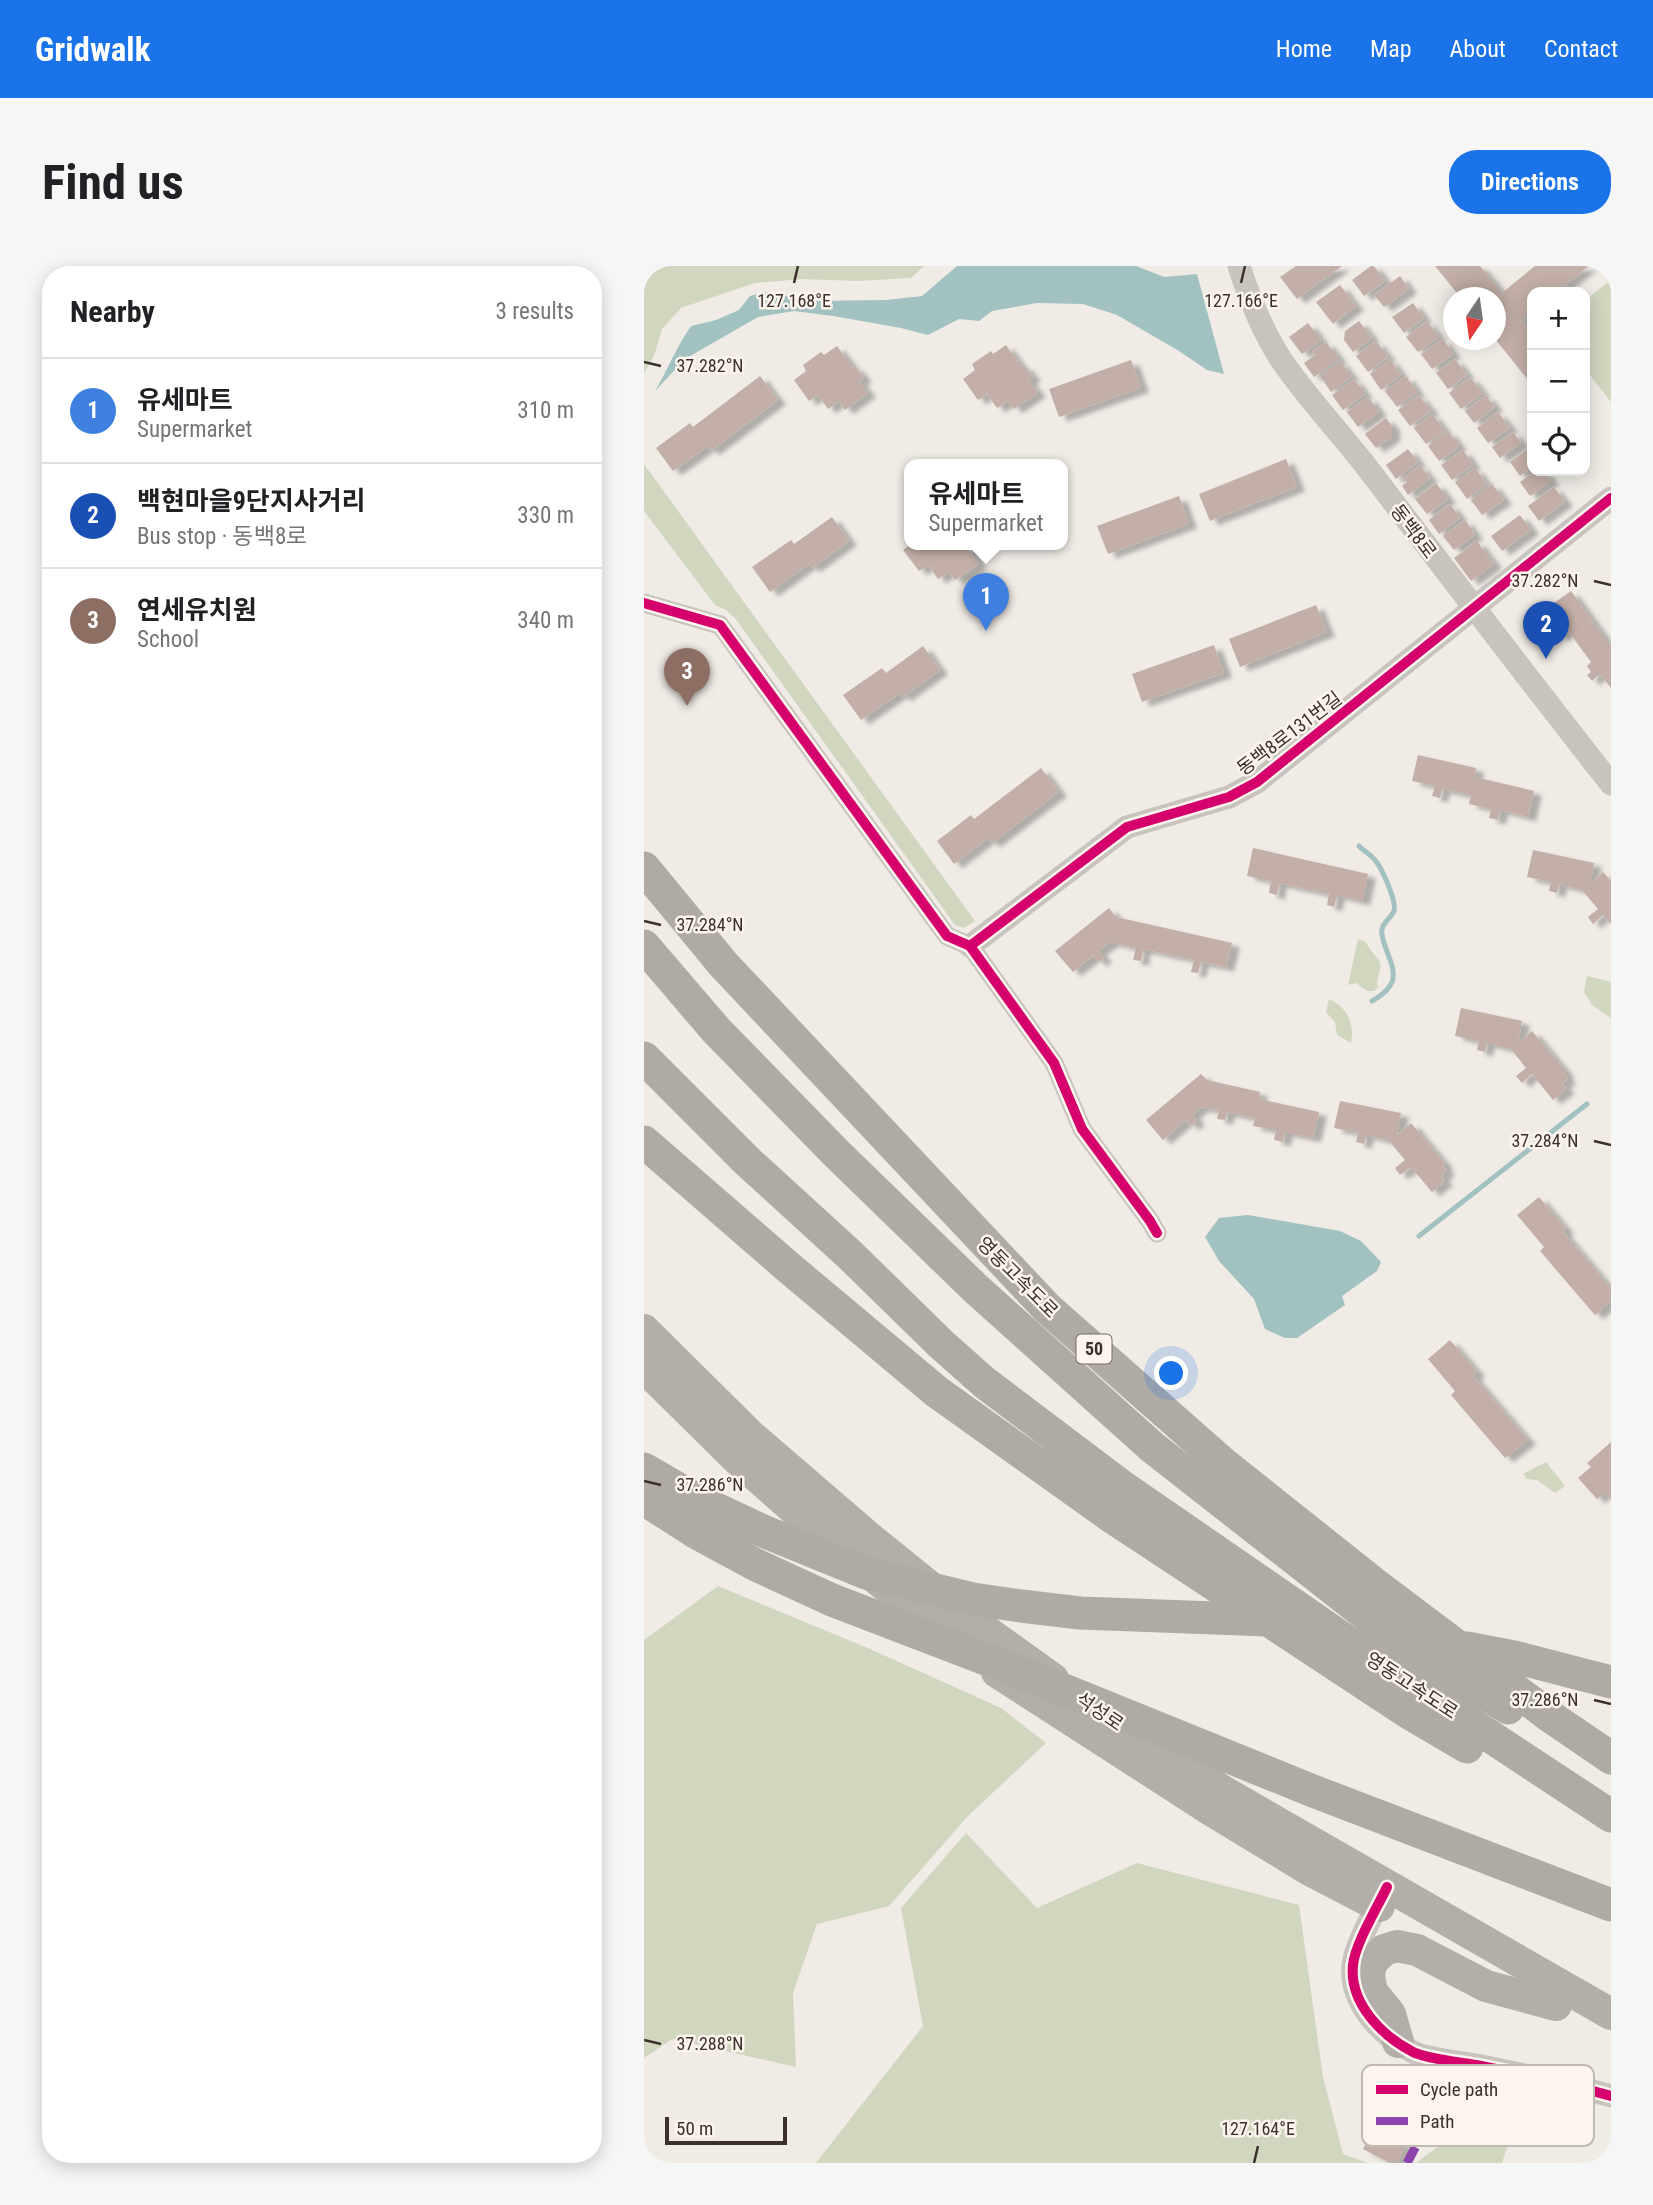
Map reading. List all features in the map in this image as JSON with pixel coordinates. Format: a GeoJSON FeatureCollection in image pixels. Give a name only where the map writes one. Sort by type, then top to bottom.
{"type":"FeatureCollection","features":[{"type":"Feature","properties":{"kind":"highway","name":"영동고속도로"},"geometry":{"type":"LineString","coordinates":[[644,868],[723,964],[1047,1308],[1236,1474],[1377,1586],[1551,1717],[1611,1758]]}},
{"type":"Feature","properties":{"kind":"highway","name":"영동고속도로"},"geometry":{"type":"LineString","coordinates":[[644,946],[716,1030],[835,1152],[975,1288],[1152,1447],[1401,1642],[1611,1772]]}},
{"type":"Feature","properties":{"kind":"highway","name":"영동고속도로"},"geometry":{"type":"LineString","coordinates":[[644,1058],[747,1161],[985,1383],[1120,1485],[1374,1660],[1611,1816]]}},
{"type":"Feature","properties":{"kind":"highway","name":"영동고속도로"},"geometry":{"type":"LineString","coordinates":[[644,1142],[937,1392],[1112,1517],[1406,1711],[1611,1831]]}},
{"type":"Feature","properties":{"kind":"highway","name":"석성로"},"geometry":{"type":"LineString","coordinates":[[644,1330],[744,1448],[867,1536],[972,1621],[1217,1801],[1382,1896],[1611,2014]]}},
{"type":"Feature","properties":{"kind":"highway"},"geometry":{"type":"LineString","coordinates":[[644,1367],[744,1448]]}},
{"type":"Feature","properties":{"kind":"highway"},"geometry":{"type":"LineString","coordinates":[[644,1469],[699,1501],[741,1521],[866,1573],[973,1599],[1080,1613],[1294,1621],[1364,1630],[1514,1657],[1611,1682]]}},
{"type":"Feature","properties":{"kind":"highway"},"geometry":{"type":"LineString","coordinates":[[644,1499],[695,1532],[832,1600],[1012,1669],[1313,1791],[1611,1905]]}},
{"type":"Feature","properties":{"kind":"highway"},"geometry":{"type":"LineString","coordinates":[[1382,1896],[1556,2005],[1611,2036]]}},
{"type":"Feature","properties":{"kind":"highway"},"geometry":{"type":"LineString","coordinates":[[1398,2042],[1391,2014],[1373,1992],[1369,1977],[1371,1963],[1384,1950],[1397,1946],[1417,1950],[1486,1986],[1556,2005]]}},
{"type":"Feature","properties":{"kind":"street","name":"동백8로"},"geometry":{"type":"LineString","coordinates":[[1239,266],[1258,316],[1278,355],[1611,784]]}},
{"type":"Feature","properties":{"kind":"street","name":"동백8로131번길"},"geometry":{"type":"LineString","coordinates":[[970,946],[1127,827],[1229,797],[1257,782],[1611,498]]}},
{"type":"Feature","properties":{"kind":"street"},"geometry":{"type":"LineString","coordinates":[[644,603],[720,625],[947,936],[970,946],[1054,1063],[1082,1129],[1157,1233]]}},
{"type":"Feature","properties":{"kind":"street"},"geometry":{"type":"LineString","coordinates":[[1382,1896],[1353,1962],[1353,1979],[1361,2004],[1383,2032],[1415,2053],[1478,2065]]}},
{"type":"Feature","properties":{"kind":"street"},"geometry":{"type":"LineString","coordinates":[[1594,2091],[1611,2096]]}},
{"type":"Feature","properties":{"kind":"green space"},"geometry":{"type":"Polygon","coordinates":[[[644,266],[924,266],[911,278],[857,281],[802,279],[755,283],[681,308],[662,329],[654,356],[644,373],[644,266]]]}},
{"type":"Feature","properties":{"kind":"green space"},"geometry":{"type":"Polygon","coordinates":[[[1611,280],[1611,402],[1590,375],[1590,296],[1611,280]]]}},
{"type":"Feature","properties":{"kind":"green space"},"geometry":{"type":"Polygon","coordinates":[[[644,464],[975,921],[964,928],[955,925],[735,618],[715,605],[644,511],[644,464]]]}},
{"type":"Feature","properties":{"kind":"green space"},"geometry":{"type":"Polygon","coordinates":[[[1358,939],[1366,942],[1380,962],[1378,987],[1374,991],[1367,991],[1356,983],[1348,985],[1358,939]]]}},
{"type":"Feature","properties":{"kind":"green space"},"geometry":{"type":"Polygon","coordinates":[[[1587,976],[1611,982],[1611,1018],[1592,1005],[1584,992],[1587,976]]]}},
{"type":"Feature","properties":{"kind":"green space"},"geometry":{"type":"Polygon","coordinates":[[[1329,999],[1345,1011],[1351,1023],[1351,1043],[1337,1035],[1335,1022],[1326,1012],[1329,999]]]}},
{"type":"Feature","properties":{"kind":"green space"},"geometry":{"type":"Polygon","coordinates":[[[1546,1462],[1565,1486],[1555,1493],[1537,1480],[1527,1479],[1523,1474],[1546,1462]]]}},
{"type":"Feature","properties":{"kind":"green space"},"geometry":{"type":"Polygon","coordinates":[[[718,1586],[870,1649],[1001,1708],[1046,1743],[968,1816],[889,1906],[817,1924],[793,1993],[796,2067],[672,2039],[644,2058],[644,1640],[718,1586]]]}},
{"type":"Feature","properties":{"kind":"green space"},"geometry":{"type":"Polygon","coordinates":[[[966,1833],[1037,1908],[1137,1863],[1299,1905],[1323,2077],[1343,2154],[1368,2163],[816,2163],[923,2026],[901,1908],[966,1833]]]}},
{"type":"Feature","properties":{"kind":"green space"},"geometry":{"type":"Polygon","coordinates":[[[1439,2146],[1508,2146],[1502,2163],[1416,2163],[1439,2146]]]}},
{"type":"Feature","properties":{"kind":"water"},"geometry":{"type":"Polygon","coordinates":[[[957,266],[1136,266],[1164,277],[1197,274],[1224,374],[1207,370],[1117,315],[1083,304],[1037,303],[992,311],[979,321],[959,319],[928,335],[901,328],[794,311],[758,317],[685,359],[655,391],[691,326],[716,320],[739,310],[750,296],[765,292],[813,301],[886,300],[922,296],[957,266]]]}},
{"type":"Feature","properties":{"kind":"water"},"geometry":{"type":"Polygon","coordinates":[[[1248,1215],[1340,1231],[1361,1241],[1381,1262],[1377,1271],[1342,1296],[1345,1305],[1297,1338],[1285,1338],[1265,1329],[1254,1299],[1219,1261],[1205,1237],[1219,1218],[1248,1215]]]}},
{"type":"Feature","properties":{"kind":"building"},"geometry":{"type":"Polygon","coordinates":[[[1296,266],[1342,266],[1297,299],[1280,277],[1296,266]]]}},
{"type":"Feature","properties":{"kind":"building"},"geometry":{"type":"Polygon","coordinates":[[[1374,266],[1385,281],[1364,296],[1352,280],[1374,266]]]}},
{"type":"Feature","properties":{"kind":"building"},"geometry":{"type":"Polygon","coordinates":[[[1435,266],[1480,266],[1497,287],[1452,287],[1435,266]]]}},
{"type":"Feature","properties":{"kind":"building"},"geometry":{"type":"Polygon","coordinates":[[[1535,266],[1589,266],[1563,287],[1527,287],[1527,316],[1522,320],[1527,326],[1527,379],[1504,350],[1506,290],[1535,266]]]}},
{"type":"Feature","properties":{"kind":"building"},"geometry":{"type":"Polygon","coordinates":[[[1400,276],[1409,289],[1384,307],[1374,295],[1400,276]]]}},
{"type":"Feature","properties":{"kind":"building"},"geometry":{"type":"Polygon","coordinates":[[[1340,285],[1356,306],[1333,324],[1316,302],[1340,285]]]}},
{"type":"Feature","properties":{"kind":"building"},"geometry":{"type":"Polygon","coordinates":[[[1413,303],[1424,318],[1404,333],[1392,317],[1413,303]]]}},
{"type":"Feature","properties":{"kind":"building"},"geometry":{"type":"Polygon","coordinates":[[[1359,321],[1372,338],[1353,352],[1344,340],[1345,331],[1359,321]]]}},
{"type":"Feature","properties":{"kind":"building"},"geometry":{"type":"Polygon","coordinates":[[[1427,321],[1439,337],[1418,352],[1406,337],[1427,321]]]}},
{"type":"Feature","properties":{"kind":"building"},"geometry":{"type":"Polygon","coordinates":[[[1308,323],[1321,340],[1302,354],[1289,337],[1308,323]]]}},
{"type":"Feature","properties":{"kind":"building"},"geometry":{"type":"Polygon","coordinates":[[[1443,339],[1443,350],[1450,350],[1453,354],[1432,369],[1421,354],[1443,339]]]}},
{"type":"Feature","properties":{"kind":"building"},"geometry":{"type":"Polygon","coordinates":[[[1376,341],[1388,357],[1368,372],[1356,356],[1376,341]]]}},
{"type":"Feature","properties":{"kind":"building"},"geometry":{"type":"Polygon","coordinates":[[[1326,342],[1339,359],[1314,377],[1304,363],[1315,355],[1312,351],[1326,342]]]}},
{"type":"Feature","properties":{"kind":"building"},"geometry":{"type":"Polygon","coordinates":[[[1006,345],[1033,377],[1028,380],[1038,393],[1014,409],[1008,401],[997,408],[987,394],[978,400],[963,379],[975,370],[972,364],[1006,345]]]}},
{"type":"Feature","properties":{"kind":"building"},"geometry":{"type":"Polygon","coordinates":[[[837,346],[864,378],[859,381],[868,393],[845,410],[839,401],[828,409],[818,395],[809,401],[794,380],[806,371],[803,365],[821,352],[824,355],[837,346]]]}},
{"type":"Feature","properties":{"kind":"building"},"geometry":{"type":"Polygon","coordinates":[[[1390,359],[1401,375],[1381,390],[1370,374],[1390,359]]]}},
{"type":"Feature","properties":{"kind":"building"},"geometry":{"type":"Polygon","coordinates":[[[1455,359],[1467,375],[1448,389],[1436,373],[1455,359]]]}},
{"type":"Feature","properties":{"kind":"building"},"geometry":{"type":"Polygon","coordinates":[[[1131,360],[1141,388],[1059,417],[1049,389],[1131,360]]]}},
{"type":"Feature","properties":{"kind":"building"},"geometry":{"type":"Polygon","coordinates":[[[1340,361],[1352,377],[1331,392],[1320,376],[1340,361]]]}},
{"type":"Feature","properties":{"kind":"building"},"geometry":{"type":"Polygon","coordinates":[[[760,376],[778,400],[711,451],[708,446],[673,471],[656,448],[690,423],[693,427],[760,376]]]}},
{"type":"Feature","properties":{"kind":"building"},"geometry":{"type":"Polygon","coordinates":[[[1406,376],[1417,392],[1397,407],[1385,391],[1406,376]]]}},
{"type":"Feature","properties":{"kind":"building"},"geometry":{"type":"Polygon","coordinates":[[[1470,377],[1483,393],[1461,409],[1449,393],[1470,377]]]}},
{"type":"Feature","properties":{"kind":"building"},"geometry":{"type":"Polygon","coordinates":[[[1354,379],[1365,394],[1343,410],[1332,395],[1354,379]]]}},
{"type":"Feature","properties":{"kind":"building"},"geometry":{"type":"Polygon","coordinates":[[[1419,395],[1431,411],[1410,426],[1398,410],[1419,395]]]}},
{"type":"Feature","properties":{"kind":"building"},"geometry":{"type":"Polygon","coordinates":[[[1486,395],[1495,407],[1474,423],[1465,411],[1486,395]]]}},
{"type":"Feature","properties":{"kind":"building"},"geometry":{"type":"Polygon","coordinates":[[[1368,397],[1379,412],[1358,427],[1347,412],[1368,397]]]}},
{"type":"Feature","properties":{"kind":"building"},"geometry":{"type":"Polygon","coordinates":[[[1498,412],[1510,428],[1488,443],[1477,428],[1498,412]]]}},
{"type":"Feature","properties":{"kind":"building"},"geometry":{"type":"Polygon","coordinates":[[[1432,414],[1445,431],[1426,444],[1414,428],[1432,414]]]}},
{"type":"Feature","properties":{"kind":"building"},"geometry":{"type":"Polygon","coordinates":[[[1386,418],[1392,426],[1392,437],[1376,448],[1365,434],[1386,418]]]}},
{"type":"Feature","properties":{"kind":"building"},"geometry":{"type":"Polygon","coordinates":[[[1448,431],[1459,446],[1439,461],[1428,446],[1448,431]]]}},
{"type":"Feature","properties":{"kind":"building"},"geometry":{"type":"Polygon","coordinates":[[[1513,432],[1521,443],[1500,458],[1492,447],[1513,432]]]}},
{"type":"Feature","properties":{"kind":"building"},"geometry":{"type":"Polygon","coordinates":[[[1408,449],[1418,462],[1396,479],[1386,465],[1408,449]]]}},
{"type":"Feature","properties":{"kind":"building"},"geometry":{"type":"Polygon","coordinates":[[[1527,449],[1527,471],[1520,476],[1510,462],[1527,449]]]}},
{"type":"Feature","properties":{"kind":"building"},"geometry":{"type":"Polygon","coordinates":[[[1463,450],[1473,465],[1452,480],[1441,465],[1463,450]]]}},
{"type":"Feature","properties":{"kind":"building"},"geometry":{"type":"Polygon","coordinates":[[[1286,459],[1297,487],[1210,521],[1199,494],[1286,459]]]}},
{"type":"Feature","properties":{"kind":"building"},"geometry":{"type":"Polygon","coordinates":[[[1420,465],[1430,478],[1408,495],[1402,486],[1407,482],[1403,478],[1420,465]]]}},
{"type":"Feature","properties":{"kind":"building"},"geometry":{"type":"Polygon","coordinates":[[[1475,468],[1487,484],[1467,499],[1455,482],[1475,468]]]}},
{"type":"Feature","properties":{"kind":"building"},"geometry":{"type":"Polygon","coordinates":[[[1528,476],[1548,476],[1551,481],[1530,496],[1520,482],[1528,476]]]}},
{"type":"Feature","properties":{"kind":"building"},"geometry":{"type":"Polygon","coordinates":[[[1436,483],[1448,499],[1427,514],[1415,499],[1436,483]]]}},
{"type":"Feature","properties":{"kind":"building"},"geometry":{"type":"Polygon","coordinates":[[[1492,484],[1504,500],[1482,515],[1471,500],[1492,484]]]}},
{"type":"Feature","properties":{"kind":"building"},"geometry":{"type":"Polygon","coordinates":[[[1554,487],[1565,502],[1539,521],[1528,506],[1554,487]]]}},
{"type":"Feature","properties":{"kind":"building"},"geometry":{"type":"Polygon","coordinates":[[[1179,496],[1189,524],[1108,554],[1097,526],[1179,496]]]}},
{"type":"Feature","properties":{"kind":"building"},"geometry":{"type":"Polygon","coordinates":[[[1450,504],[1460,518],[1439,534],[1429,520],[1450,504]]]}},
{"type":"Feature","properties":{"kind":"building"},"geometry":{"type":"Polygon","coordinates":[[[1520,515],[1531,530],[1502,551],[1491,536],[1520,515]]]}},
{"type":"Feature","properties":{"kind":"building"},"geometry":{"type":"Polygon","coordinates":[[[832,517],[849,541],[812,568],[809,564],[770,592],[752,567],[791,540],[794,544],[832,517]]]}},
{"type":"Feature","properties":{"kind":"building"},"geometry":{"type":"Polygon","coordinates":[[[1465,520],[1475,535],[1454,550],[1443,536],[1465,520]]]}},
{"type":"Feature","properties":{"kind":"building"},"geometry":{"type":"Polygon","coordinates":[[[1477,541],[1494,564],[1471,581],[1454,558],[1477,541]]]}},
{"type":"Feature","properties":{"kind":"building"},"geometry":{"type":"Polygon","coordinates":[[[903,550],[970,550],[979,564],[955,580],[949,572],[938,579],[928,565],[919,571],[903,550]]]}},
{"type":"Feature","properties":{"kind":"building"},"geometry":{"type":"Polygon","coordinates":[[[1571,591],[1611,647],[1611,688],[1600,674],[1592,681],[1587,675],[1591,672],[1587,666],[1591,662],[1568,631],[1561,637],[1556,631],[1560,628],[1556,622],[1561,619],[1551,605],[1571,591]]]}},
{"type":"Feature","properties":{"kind":"building"},"geometry":{"type":"Polygon","coordinates":[[[1316,605],[1327,632],[1240,667],[1229,639],[1316,605]]]}},
{"type":"Feature","properties":{"kind":"building"},"geometry":{"type":"Polygon","coordinates":[[[1214,645],[1224,673],[1142,702],[1132,674],[1214,645]]]}},
{"type":"Feature","properties":{"kind":"building"},"geometry":{"type":"Polygon","coordinates":[[[923,646],[940,670],[903,697],[900,693],[861,720],[843,695],[882,668],[886,673],[923,646]]]}},
{"type":"Feature","properties":{"kind":"building"},"geometry":{"type":"Polygon","coordinates":[[[1418,755],[1476,768],[1475,777],[1534,791],[1528,817],[1500,810],[1498,820],[1489,818],[1491,809],[1469,804],[1471,795],[1442,789],[1440,798],[1432,796],[1435,786],[1412,781],[1418,755]]]}},
{"type":"Feature","properties":{"kind":"building"},"geometry":{"type":"Polygon","coordinates":[[[1041,768],[1059,792],[992,843],[988,838],[954,864],[937,841],[971,815],[974,819],[1041,768]]]}},
{"type":"Feature","properties":{"kind":"building"},"geometry":{"type":"Polygon","coordinates":[[[1253,848],[1368,874],[1362,901],[1337,895],[1334,907],[1327,905],[1329,894],[1279,883],[1277,895],[1269,893],[1271,881],[1247,876],[1253,848]]]}},
{"type":"Feature","properties":{"kind":"building"},"geometry":{"type":"Polygon","coordinates":[[[1533,850],[1594,863],[1590,884],[1603,872],[1611,881],[1611,924],[1603,915],[1593,924],[1588,917],[1598,909],[1582,890],[1559,884],[1557,893],[1549,891],[1551,882],[1527,877],[1533,850]]]}},
{"type":"Feature","properties":{"kind":"building"},"geometry":{"type":"Polygon","coordinates":[[[1109,908],[1116,917],[1232,943],[1226,967],[1201,962],[1198,973],[1191,972],[1194,960],[1143,949],[1141,961],[1133,960],[1136,948],[1111,942],[1098,951],[1104,958],[1099,962],[1093,956],[1073,972],[1055,951],[1109,908]]]}},
{"type":"Feature","properties":{"kind":"building"},"geometry":{"type":"Polygon","coordinates":[[[1461,1008],[1522,1021],[1518,1043],[1532,1031],[1566,1072],[1564,1074],[1568,1079],[1562,1084],[1567,1089],[1553,1100],[1532,1074],[1522,1083],[1516,1076],[1526,1068],[1511,1049],[1487,1043],[1485,1052],[1477,1050],[1479,1041],[1455,1036],[1461,1008]]]}},
{"type":"Feature","properties":{"kind":"building"},"geometry":{"type":"Polygon","coordinates":[[[1201,1074],[1207,1080],[1260,1092],[1259,1099],[1319,1112],[1313,1138],[1285,1132],[1283,1142],[1274,1140],[1276,1130],[1253,1126],[1255,1118],[1227,1112],[1225,1120],[1217,1119],[1219,1110],[1201,1107],[1192,1115],[1197,1121],[1191,1126],[1186,1120],[1163,1140],[1146,1120],[1201,1074]]]}},
{"type":"Feature","properties":{"kind":"building"},"geometry":{"type":"Polygon","coordinates":[[[1340,1101],[1401,1113],[1397,1135],[1411,1123],[1445,1164],[1443,1166],[1447,1171],[1441,1176],[1445,1181],[1432,1192],[1411,1167],[1400,1175],[1395,1168],[1405,1160],[1389,1141],[1366,1135],[1364,1144],[1356,1142],[1358,1133],[1334,1128],[1340,1101]]]}},
{"type":"Feature","properties":{"kind":"building"},"geometry":{"type":"Polygon","coordinates":[[[1539,1197],[1566,1229],[1563,1232],[1611,1289],[1611,1301],[1595,1315],[1540,1251],[1544,1247],[1517,1215],[1539,1197]]]}},
{"type":"Feature","properties":{"kind":"building"},"geometry":{"type":"Polygon","coordinates":[[[1450,1340],[1477,1372],[1473,1376],[1528,1440],[1505,1458],[1451,1395],[1455,1391],[1428,1359],[1450,1340]]]}},
{"type":"Feature","properties":{"kind":"building"},"geometry":{"type":"Polygon","coordinates":[[[1611,1442],[1611,1497],[1604,1493],[1597,1499],[1578,1478],[1591,1467],[1587,1463],[1611,1442]]]}},
{"type":"Feature","properties":{"kind":"building"},"geometry":{"type":"Polygon","coordinates":[[[1365,2146],[1406,2146],[1397,2163],[1390,2163],[1363,2149],[1365,2146]]]}},
{"type":"Feature","properties":{"kind":"waterway"},"geometry":{"type":"LineString","coordinates":[[1359,846],[1378,864],[1394,907],[1382,931],[1393,979],[1390,986],[1372,1001]]}},
{"type":"Feature","properties":{"kind":"waterway"},"geometry":{"type":"LineString","coordinates":[[1419,1236],[1587,1104]]}},
{"type":"Feature","properties":{"kind":"marked path"},"geometry":{"type":"LineString","coordinates":[[1407,2163],[1416,2146]]}},
{"type":"Feature","properties":{"kind":"cycle path"},"geometry":{"type":"LineString","coordinates":[[970,946],[1127,827],[1229,797],[1257,782],[1611,498]]}},
{"type":"Feature","properties":{"kind":"cycle path"},"geometry":{"type":"LineString","coordinates":[[644,603],[720,625],[947,936],[970,946],[1054,1063],[1082,1129],[1157,1233]]}},
{"type":"Feature","properties":{"kind":"cycle path"},"geometry":{"type":"LineString","coordinates":[[1387,1887],[1362,1937],[1353,1965],[1353,1979],[1362,2005],[1379,2027],[1413,2052],[1476,2065]]}},
{"type":"Feature","properties":{"kind":"cycle path"},"geometry":{"type":"LineString","coordinates":[[1594,2092],[1611,2096]]}},
{"type":"Feature","properties":{"kind":"place","name":"유세마트"},"geometry":{"type":"Point","coordinates":[986,631]}},
{"type":"Feature","properties":{"kind":"place","name":"백현마을9단지사거리"},"geometry":{"type":"Point","coordinates":[1546,659]}},
{"type":"Feature","properties":{"kind":"place","name":"연세유치원"},"geometry":{"type":"Point","coordinates":[687,706]}}]}
